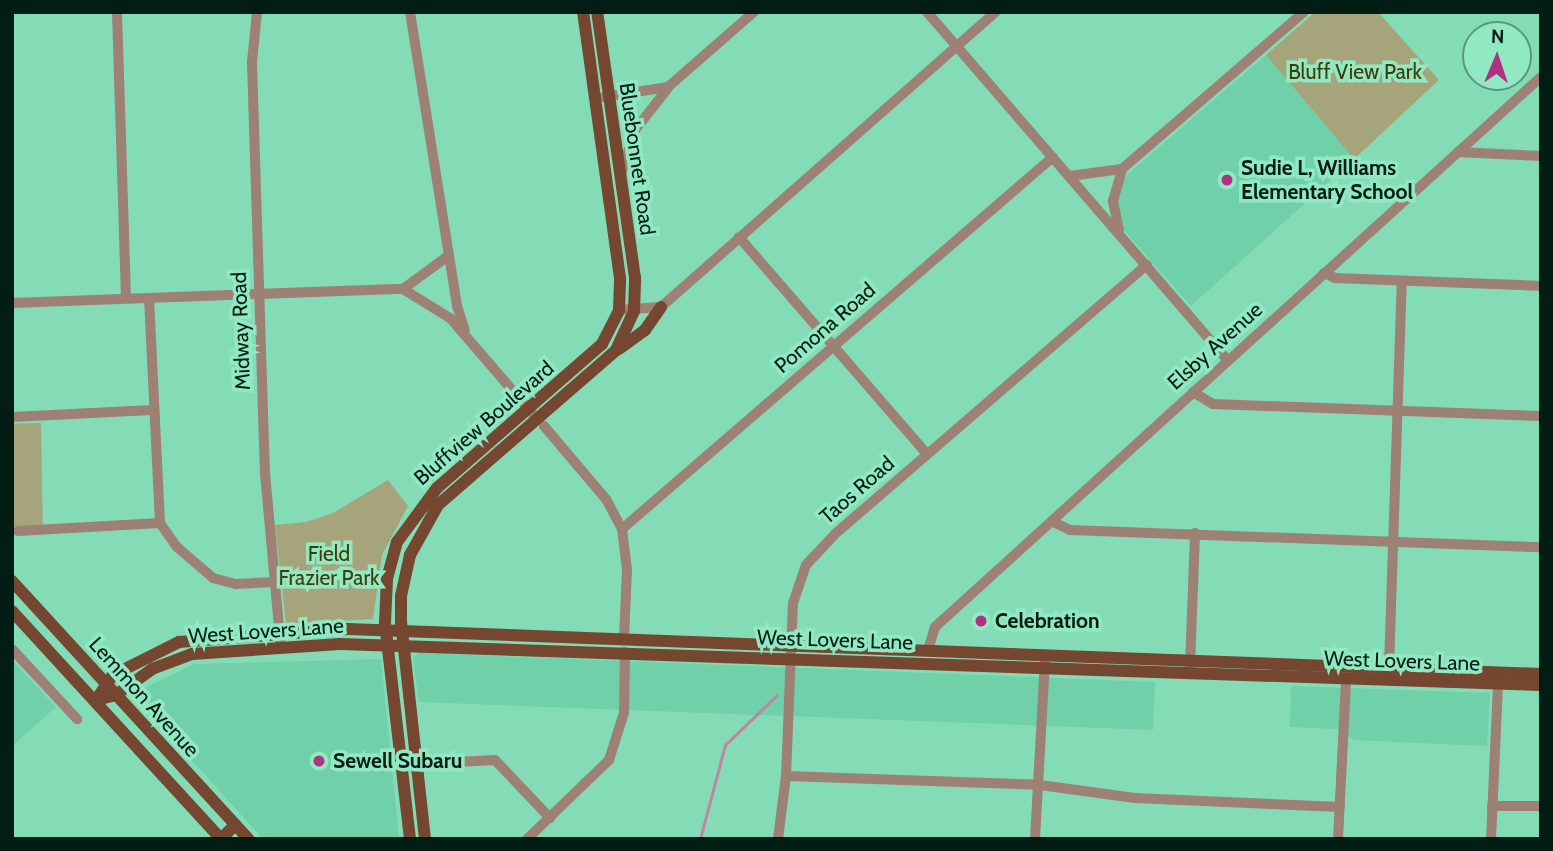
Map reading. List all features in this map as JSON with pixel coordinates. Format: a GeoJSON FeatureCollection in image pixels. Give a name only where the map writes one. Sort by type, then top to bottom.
{"type":"FeatureCollection","features":[{"type":"Feature","properties":{"kind":"main road","name":"Bluebonnet Road"},"geometry":{"type":"LineString","coordinates":[[583,12],[620,182],[635,278],[634,311]]}},
{"type":"Feature","properties":{"kind":"main road","name":"Bluebonnet Road"},"geometry":{"type":"LineString","coordinates":[[597,12],[620,278],[619,310]]}},
{"type":"Feature","properties":{"kind":"main road"},"geometry":{"type":"LineString","coordinates":[[616,350],[645,330],[661,307]]}},
{"type":"Feature","properties":{"kind":"main road","name":"Bluffview Boulevard"},"geometry":{"type":"LineString","coordinates":[[411,839],[386,629],[387,579],[406,526],[437,488],[536,417],[602,344],[619,310]]}},
{"type":"Feature","properties":{"kind":"main road","name":"Bluffview Boulevard"},"geometry":{"type":"LineString","coordinates":[[425,839],[402,630],[404,573],[421,528],[438,505],[616,350],[634,311]]}},
{"type":"Feature","properties":{"kind":"main road","name":"Lemmon Avenue"},"geometry":{"type":"LineString","coordinates":[[12,581],[248,839]]}},
{"type":"Feature","properties":{"kind":"main road","name":"Lemmon Avenue"},"geometry":{"type":"LineString","coordinates":[[12,611],[221,839]]}},
{"type":"Feature","properties":{"kind":"main road","name":"West Lovers Lane"},"geometry":{"type":"LineString","coordinates":[[96,700],[105,682],[138,659],[179,642],[276,632],[386,629],[625,645],[1498,678],[1541,685]]}},
{"type":"Feature","properties":{"kind":"main road","name":"West Lovers Lane"},"geometry":{"type":"LineString","coordinates":[[96,700],[116,695],[152,669],[191,654],[387,644],[625,645]]}},
{"type":"Feature","properties":{"kind":"main road","name":"West Lovers Lane"},"geometry":{"type":"LineString","coordinates":[[1498,678],[1541,674]]}},
{"type":"Feature","properties":{"kind":"main road"},"geometry":{"type":"LineString","coordinates":[[402,766],[417,764]]}},
{"type":"Feature","properties":{"kind":"main road"},"geometry":{"type":"LineString","coordinates":[[221,839],[235,825]]}},
{"type":"Feature","properties":{"kind":"street"},"geometry":{"type":"LineString","coordinates":[[117,12],[126,298]]}},
{"type":"Feature","properties":{"kind":"street","name":"Midway Road"},"geometry":{"type":"LineString","coordinates":[[257,12],[252,62],[259,293],[271,582],[276,632],[281,648]]}},
{"type":"Feature","properties":{"kind":"street"},"geometry":{"type":"LineString","coordinates":[[410,12],[448,256],[457,306],[468,336]]}},
{"type":"Feature","properties":{"kind":"street"},"geometry":{"type":"LineString","coordinates":[[620,182],[629,145],[646,112],[668,87],[754,12]]}},
{"type":"Feature","properties":{"kind":"street"},"geometry":{"type":"LineString","coordinates":[[927,12],[1227,360]]}},
{"type":"Feature","properties":{"kind":"street"},"geometry":{"type":"LineString","coordinates":[[619,310],[661,307],[996,12]]}},
{"type":"Feature","properties":{"kind":"street"},"geometry":{"type":"LineString","coordinates":[[1070,176],[1122,169],[1304,12]]}},
{"type":"Feature","properties":{"kind":"street","name":"Elsby Avenue"},"geometry":{"type":"LineString","coordinates":[[928,657],[935,627],[1541,77]]}},
{"type":"Feature","properties":{"kind":"street"},"geometry":{"type":"LineString","coordinates":[[603,97],[668,87]]}},
{"type":"Feature","properties":{"kind":"street"},"geometry":{"type":"LineString","coordinates":[[642,93],[646,112]]}},
{"type":"Feature","properties":{"kind":"street"},"geometry":{"type":"LineString","coordinates":[[1458,152],[1541,156]]}},
{"type":"Feature","properties":{"kind":"street","name":"Pomona Road"},"geometry":{"type":"LineString","coordinates":[[622,529],[1053,157]]}},
{"type":"Feature","properties":{"kind":"street"},"geometry":{"type":"LineString","coordinates":[[1122,169],[1114,212],[1124,239]]}},
{"type":"Feature","properties":{"kind":"street"},"geometry":{"type":"LineString","coordinates":[[738,237],[927,454]]}},
{"type":"Feature","properties":{"kind":"street"},"geometry":{"type":"LineString","coordinates":[[403,289],[448,256]]}},
{"type":"Feature","properties":{"kind":"street","name":"Taos Road"},"geometry":{"type":"LineString","coordinates":[[778,839],[786,776],[795,590],[806,565],[835,534],[1147,265]]}},
{"type":"Feature","properties":{"kind":"street"},"geometry":{"type":"LineString","coordinates":[[1324,273],[1402,281],[1541,286]]}},
{"type":"Feature","properties":{"kind":"street"},"geometry":{"type":"LineString","coordinates":[[1389,674],[1402,281]]}},
{"type":"Feature","properties":{"kind":"street"},"geometry":{"type":"LineString","coordinates":[[12,303],[403,289],[443,312],[468,336],[606,499],[622,529],[627,570],[624,713],[617,744],[598,774],[527,839]]}},
{"type":"Feature","properties":{"kind":"street"},"geometry":{"type":"LineString","coordinates":[[149,298],[152,410],[160,523],[177,547],[213,578],[236,584],[271,582]]}},
{"type":"Feature","properties":{"kind":"street"},"geometry":{"type":"LineString","coordinates":[[1193,392],[1213,404],[1541,416]]}},
{"type":"Feature","properties":{"kind":"street"},"geometry":{"type":"LineString","coordinates":[[12,417],[152,410]]}},
{"type":"Feature","properties":{"kind":"street"},"geometry":{"type":"LineString","coordinates":[[1053,522],[1070,530],[1541,547]]}},
{"type":"Feature","properties":{"kind":"street"},"geometry":{"type":"LineString","coordinates":[[18,531],[160,523]]}},
{"type":"Feature","properties":{"kind":"street"},"geometry":{"type":"LineString","coordinates":[[1190,667],[1195,533]]}},
{"type":"Feature","properties":{"kind":"street"},"geometry":{"type":"LineString","coordinates":[[12,649],[77,719]]}},
{"type":"Feature","properties":{"kind":"street"},"geometry":{"type":"LineString","coordinates":[[1035,839],[1045,661]]}},
{"type":"Feature","properties":{"kind":"street"},"geometry":{"type":"LineString","coordinates":[[1338,839],[1346,672]]}},
{"type":"Feature","properties":{"kind":"street"},"geometry":{"type":"LineString","coordinates":[[1491,839],[1498,678]]}},
{"type":"Feature","properties":{"kind":"street"},"geometry":{"type":"LineString","coordinates":[[417,764],[495,760],[550,818]]}},
{"type":"Feature","properties":{"kind":"street"},"geometry":{"type":"LineString","coordinates":[[786,776],[1040,785],[1135,798],[1340,807]]}},
{"type":"Feature","properties":{"kind":"street"},"geometry":{"type":"LineString","coordinates":[[1492,806],[1541,806]]}},
{"type":"Feature","properties":{"kind":"shaded area","name":"Sudie L, Williams Elementary School"},"geometry":{"type":"Polygon","coordinates":[[[1266,55],[1354,159],[1191,306],[1123,229],[1117,201],[1120,187],[1128,174],[1266,55]]]}},
{"type":"Feature","properties":{"kind":"shaded area"},"geometry":{"type":"Polygon","coordinates":[[[419,653],[1155,682],[1153,730],[419,702],[413,658],[419,653]]]}},
{"type":"Feature","properties":{"kind":"shaded area"},"geometry":{"type":"Polygon","coordinates":[[[381,659],[399,839],[263,839],[132,694],[194,664],[381,659]]]}},
{"type":"Feature","properties":{"kind":"shaded area"},"geometry":{"type":"Polygon","coordinates":[[[12,660],[56,707],[12,746],[12,660]]]}},
{"type":"Feature","properties":{"kind":"shaded area"},"geometry":{"type":"Polygon","coordinates":[[[1291,686],[1490,693],[1487,746],[1353,740],[1338,729],[1290,727],[1291,686]]]}},
{"type":"Feature","properties":{"kind":"green space","name":"Bluff View Park"},"geometry":{"type":"Polygon","coordinates":[[[1315,12],[1378,12],[1439,80],[1354,159],[1266,55],[1315,12]]]}},
{"type":"Feature","properties":{"kind":"green space"},"geometry":{"type":"Polygon","coordinates":[[[41,423],[43,527],[14,527],[12,424],[41,423]]]}},
{"type":"Feature","properties":{"kind":"green space","name":"Field Frazier Park"},"geometry":{"type":"Polygon","coordinates":[[[388,480],[408,506],[382,555],[373,619],[286,624],[275,525],[306,522],[333,513],[388,480]]]}},
{"type":"Feature","properties":{"kind":"waterway"},"geometry":{"type":"LineString","coordinates":[[700,839],[725,745],[776,696]]}},
{"type":"Feature","properties":{"kind":"place","name":"Sudie L, Williams Elementary School"},"geometry":{"type":"Point","coordinates":[1227,180]}},
{"type":"Feature","properties":{"kind":"place","name":"Celebration"},"geometry":{"type":"Point","coordinates":[981,621]}},
{"type":"Feature","properties":{"kind":"place","name":"Sewell Subaru"},"geometry":{"type":"Point","coordinates":[319,761]}}]}
